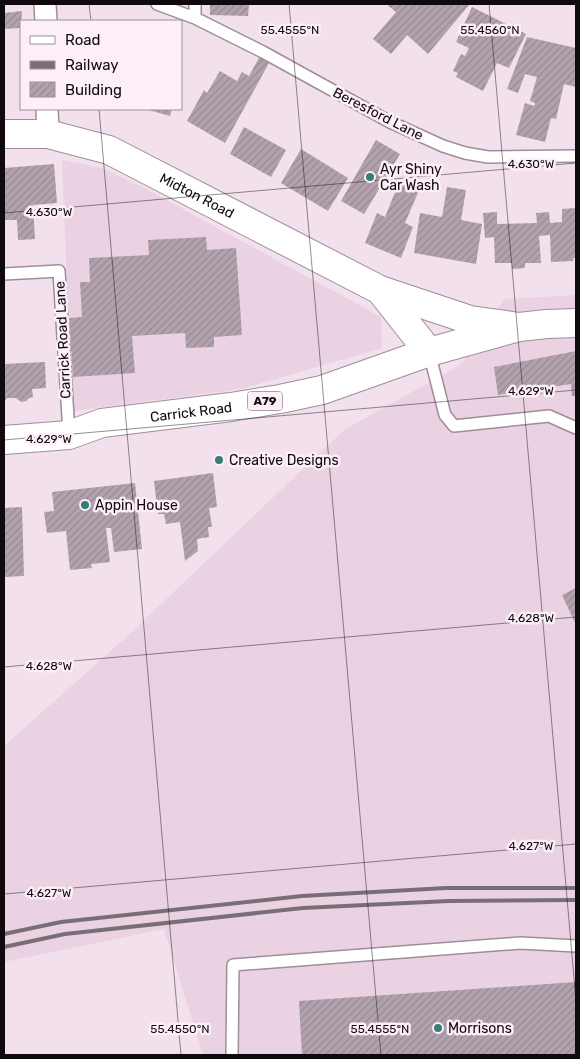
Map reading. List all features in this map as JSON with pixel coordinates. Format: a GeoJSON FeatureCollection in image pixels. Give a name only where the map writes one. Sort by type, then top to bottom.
{"type":"FeatureCollection","features":[{"type":"Feature","properties":{"kind":"street"},"geometry":{"type":"LineString","coordinates":[[45,4],[46,20]]}},
{"type":"Feature","properties":{"kind":"street","name":"Midton Road"},"geometry":{"type":"LineString","coordinates":[[4,134],[47,121],[109,150],[380,290],[470,320],[519,327]]}},
{"type":"Feature","properties":{"kind":"street","name":"Midton Road"},"geometry":{"type":"LineString","coordinates":[[380,290],[429,352]]}},
{"type":"Feature","properties":{"kind":"street","name":"A79"},"geometry":{"type":"LineString","coordinates":[[519,327],[576,323]]}},
{"type":"Feature","properties":{"kind":"street","name":"Carrick Road"},"geometry":{"type":"LineString","coordinates":[[4,440],[69,435],[102,423],[231,407],[322,390],[429,352],[519,327]]}},
{"type":"Feature","properties":{"kind":"lane","name":"Beresford Lane"},"geometry":{"type":"LineString","coordinates":[[157,4],[195,18],[263,52],[412,133],[443,146],[465,153],[488,157],[576,156]]}},
{"type":"Feature","properties":{"kind":"lane"},"geometry":{"type":"LineString","coordinates":[[195,4],[195,18]]}},
{"type":"Feature","properties":{"kind":"lane","name":"Carrick Road Lane"},"geometry":{"type":"LineString","coordinates":[[4,274],[59,271],[69,435]]}},
{"type":"Feature","properties":{"kind":"lane"},"geometry":{"type":"LineString","coordinates":[[429,352],[445,415],[454,426],[549,416],[576,428]]}},
{"type":"Feature","properties":{"kind":"lane"},"geometry":{"type":"LineString","coordinates":[[232,1055],[233,965],[520,943],[576,946]]}},
{"type":"Feature","properties":{"kind":"shaded area"},"geometry":{"type":"Polygon","coordinates":[[[62,160],[102,168],[146,189],[381,317],[382,348],[241,389],[72,411],[62,160]]]}},
{"type":"Feature","properties":{"kind":"shaded area"},"geometry":{"type":"Polygon","coordinates":[[[576,295],[576,1055],[203,1055],[164,929],[4,962],[4,746],[122,641],[344,430],[462,364],[504,299],[576,295]]]}},
{"type":"Feature","properties":{"kind":"building"},"geometry":{"type":"Polygon","coordinates":[[[210,4],[249,4],[248,16],[210,15],[210,4]]]}},
{"type":"Feature","properties":{"kind":"building"},"geometry":{"type":"Polygon","coordinates":[[[386,4],[469,5],[428,54],[407,35],[391,54],[373,39],[396,12],[386,4]]]}},
{"type":"Feature","properties":{"kind":"building"},"geometry":{"type":"Polygon","coordinates":[[[472,7],[526,34],[509,68],[497,63],[483,91],[456,77],[458,73],[453,71],[461,54],[465,56],[469,48],[456,42],[472,7]]]}},
{"type":"Feature","properties":{"kind":"building"},"geometry":{"type":"Polygon","coordinates":[[[22,11],[20,28],[4,29],[4,13],[22,11]]]}},
{"type":"Feature","properties":{"kind":"building"},"geometry":{"type":"Polygon","coordinates":[[[527,37],[576,48],[576,87],[564,84],[556,119],[551,118],[545,142],[516,135],[525,103],[534,106],[535,103],[530,101],[537,77],[525,74],[518,93],[507,89],[527,37]]]}},
{"type":"Feature","properties":{"kind":"building"},"geometry":{"type":"Polygon","coordinates":[[[260,56],[270,61],[225,143],[187,121],[204,90],[207,93],[220,71],[237,81],[242,72],[249,76],[260,56]]]}},
{"type":"Feature","properties":{"kind":"building"},"geometry":{"type":"Polygon","coordinates":[[[149,110],[172,110],[170,116],[149,110]]]}},
{"type":"Feature","properties":{"kind":"building"},"geometry":{"type":"Polygon","coordinates":[[[244,127],[286,150],[271,177],[230,154],[244,127]]]}},
{"type":"Feature","properties":{"kind":"building","name":"Ayr Shiny Car Wash"},"geometry":{"type":"Polygon","coordinates":[[[376,140],[400,154],[364,214],[341,201],[376,140]]]}},
{"type":"Feature","properties":{"kind":"building"},"geometry":{"type":"Polygon","coordinates":[[[301,149],[348,178],[328,211],[281,183],[301,149]]]}},
{"type":"Feature","properties":{"kind":"building"},"geometry":{"type":"Polygon","coordinates":[[[54,164],[57,203],[33,205],[35,239],[18,240],[17,220],[4,220],[4,168],[54,164]]]}},
{"type":"Feature","properties":{"kind":"building"},"geometry":{"type":"Polygon","coordinates":[[[400,180],[420,188],[405,223],[413,227],[401,258],[365,243],[377,213],[385,217],[400,180]]]}},
{"type":"Feature","properties":{"kind":"building"},"geometry":{"type":"Polygon","coordinates":[[[447,187],[466,190],[461,220],[482,224],[476,264],[414,253],[420,213],[442,217],[447,187]]]}},
{"type":"Feature","properties":{"kind":"building"},"geometry":{"type":"Polygon","coordinates":[[[576,208],[576,258],[573,258],[573,261],[551,262],[550,235],[539,236],[541,263],[525,263],[525,268],[512,269],[512,263],[495,263],[494,237],[485,238],[483,213],[497,212],[497,224],[537,223],[536,213],[549,212],[550,223],[562,222],[562,209],[576,208]]]}},
{"type":"Feature","properties":{"kind":"building"},"geometry":{"type":"Polygon","coordinates":[[[206,237],[207,250],[236,248],[242,335],[214,337],[214,347],[186,348],[185,333],[132,336],[135,373],[73,377],[69,318],[82,317],[80,282],[90,282],[89,258],[149,255],[148,240],[206,237]]]}},
{"type":"Feature","properties":{"kind":"building"},"geometry":{"type":"Polygon","coordinates":[[[576,351],[576,396],[572,396],[571,384],[498,395],[494,367],[576,351]]]}},
{"type":"Feature","properties":{"kind":"building"},"geometry":{"type":"Polygon","coordinates":[[[45,362],[46,388],[32,389],[33,397],[26,401],[21,402],[16,398],[7,398],[4,402],[4,364],[45,362]]]}},
{"type":"Feature","properties":{"kind":"building"},"geometry":{"type":"Polygon","coordinates":[[[213,473],[217,507],[209,508],[212,527],[208,527],[209,537],[197,539],[198,551],[185,561],[180,522],[166,524],[164,514],[158,514],[154,481],[213,473]]]}},
{"type":"Feature","properties":{"kind":"building"},"geometry":{"type":"Polygon","coordinates":[[[135,483],[142,549],[114,552],[111,528],[106,528],[110,562],[91,564],[92,568],[70,570],[66,531],[47,533],[44,512],[54,511],[52,492],[135,483]]]}},
{"type":"Feature","properties":{"kind":"building"},"geometry":{"type":"Polygon","coordinates":[[[22,507],[24,576],[4,577],[4,508],[22,507]]]}},
{"type":"Feature","properties":{"kind":"building"},"geometry":{"type":"Polygon","coordinates":[[[576,588],[576,625],[562,595],[576,588]]]}},
{"type":"Feature","properties":{"kind":"building","name":"Morrisons"},"geometry":{"type":"Polygon","coordinates":[[[576,982],[576,1055],[302,1055],[299,1001],[576,982]]]}},
{"type":"Feature","properties":{"kind":"railway"},"geometry":{"type":"LineString","coordinates":[[4,934],[61,922],[302,896],[446,888],[576,888]]}},
{"type":"Feature","properties":{"kind":"railway"},"geometry":{"type":"LineString","coordinates":[[4,947],[65,934],[303,908],[449,901],[576,900]]}},
{"type":"Feature","properties":{"kind":"place","name":"Ayr Shiny Car Wash"},"geometry":{"type":"Point","coordinates":[370,177]}},
{"type":"Feature","properties":{"kind":"place","name":"Creative Designs"},"geometry":{"type":"Point","coordinates":[219,460]}},
{"type":"Feature","properties":{"kind":"place","name":"Appin House"},"geometry":{"type":"Point","coordinates":[85,505]}},
{"type":"Feature","properties":{"kind":"place","name":"Morrisons"},"geometry":{"type":"Point","coordinates":[438,1028]}}]}
